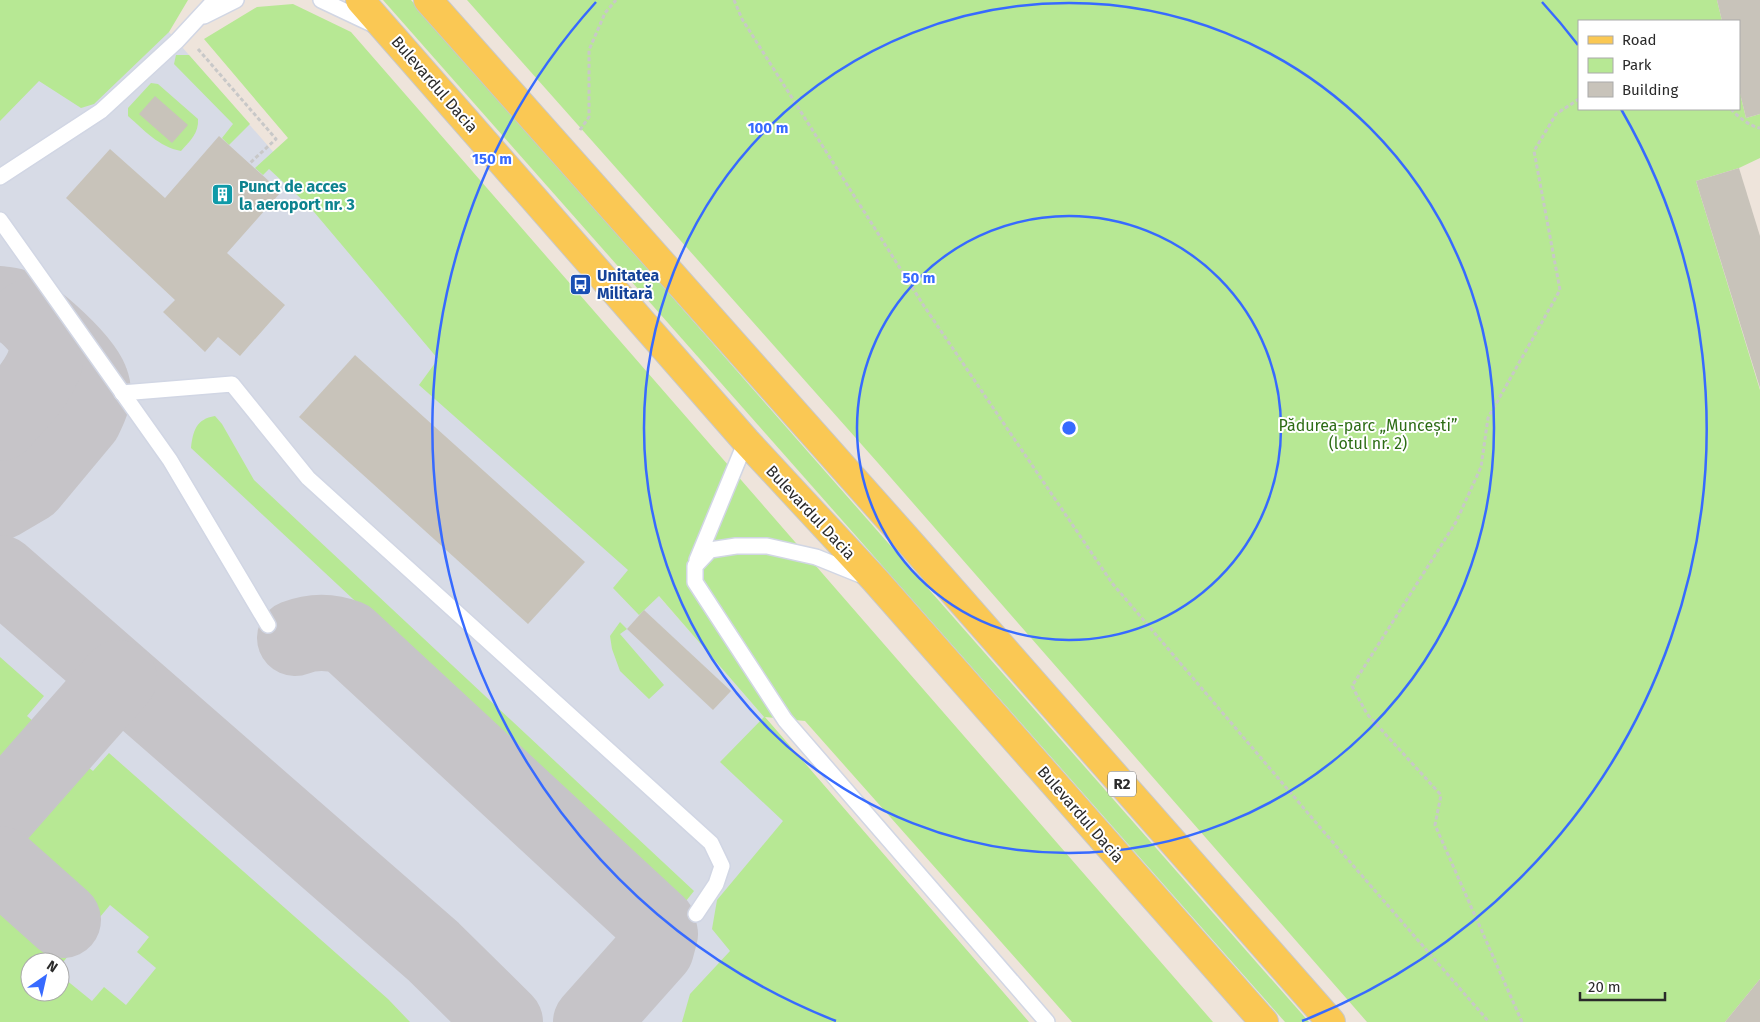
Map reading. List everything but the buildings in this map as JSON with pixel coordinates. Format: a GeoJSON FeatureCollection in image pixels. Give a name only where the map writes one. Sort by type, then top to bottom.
{"type":"FeatureCollection","features":[{"type":"Feature","properties":{"kind":"main road","name":"Bulevardul Dacia"},"geometry":{"type":"LineString","coordinates":[[360,0],[391,33],[746,441],[875,580],[1264,1022]]}},
{"type":"Feature","properties":{"kind":"main road","name":"R2"},"geometry":{"type":"LineString","coordinates":[[428,0],[900,531],[1331,1022]]}},
{"type":"Feature","properties":{"kind":"lane"},"geometry":{"type":"LineString","coordinates":[[198,19],[207,0]]}},
{"type":"Feature","properties":{"kind":"lane"},"geometry":{"type":"LineString","coordinates":[[0,177],[101,110],[184,34],[215,0]]}},
{"type":"Feature","properties":{"kind":"lane"},"geometry":{"type":"LineString","coordinates":[[198,19],[236,0]]}},
{"type":"Feature","properties":{"kind":"lane"},"geometry":{"type":"LineString","coordinates":[[321,0],[391,33]]}},
{"type":"Feature","properties":{"kind":"lane"},"geometry":{"type":"LineString","coordinates":[[0,220],[170,460],[268,625]]}},
{"type":"Feature","properties":{"kind":"lane"},"geometry":{"type":"LineString","coordinates":[[122,393],[232,384],[308,478],[712,843],[722,866],[716,884],[696,914]]}},
{"type":"Feature","properties":{"kind":"lane"},"geometry":{"type":"LineString","coordinates":[[746,441],[694,566],[695,582],[785,720],[1047,1022]]}},
{"type":"Feature","properties":{"kind":"lane"},"geometry":{"type":"LineString","coordinates":[[694,566],[710,550],[736,546],[767,546],[816,557],[875,580]]}},
{"type":"Feature","properties":{"kind":"path"},"geometry":{"type":"LineString","coordinates":[[564,154],[588,117],[589,50],[605,13],[616,0]]}},
{"type":"Feature","properties":{"kind":"path"},"geometry":{"type":"LineString","coordinates":[[734,0],[742,19],[924,306],[1112,583],[1317,825],[1489,1022]]}},
{"type":"Feature","properties":{"kind":"path"},"geometry":{"type":"LineString","coordinates":[[184,34],[276,139],[250,163]]}},
{"type":"Feature","properties":{"kind":"path"},"geometry":{"type":"LineString","coordinates":[[1522,1022],[1435,825],[1441,795],[1367,714],[1352,686],[1456,522],[1482,466],[1488,418],[1560,290],[1534,151],[1556,114],[1578,100]]}},
{"type":"Feature","properties":{"kind":"path"},"geometry":{"type":"LineString","coordinates":[[1732,110],[1760,128]]}},
{"type":"Feature","properties":{"kind":"shaded area"},"geometry":{"type":"Polygon","coordinates":[[[0,0],[169,32],[1029,1022],[0,1022],[0,0]]]}},
{"type":"Feature","properties":{"kind":"green space"},"geometry":{"type":"Polygon","coordinates":[[[0,0],[188,0],[169,32],[94,104],[81,108],[39,81],[0,121],[0,0]]]}},
{"type":"Feature","properties":{"kind":"green space"},"geometry":{"type":"Polygon","coordinates":[[[383,0],[411,0],[1309,1022],[1285,1022],[383,0]]]}},
{"type":"Feature","properties":{"kind":"green space","name":"Pădurea-parc „Muncești” (lotul nr. 2)"},"geometry":{"type":"Polygon","coordinates":[[[467,0],[1717,0],[1722,20],[1578,20],[1578,110],[1740,110],[1740,93],[1746,118],[1760,114],[1760,158],[1739,168],[1696,181],[1760,390],[1760,979],[1725,1022],[1367,1022],[878,463],[467,0]]]}},
{"type":"Feature","properties":{"kind":"green space"},"geometry":{"type":"Polygon","coordinates":[[[293,4],[351,32],[1213,1022],[1072,1022],[805,721],[765,717],[1029,1022],[682,1022],[690,994],[730,951],[712,929],[717,900],[783,821],[720,762],[764,717],[659,596],[639,615],[613,588],[628,570],[419,385],[438,359],[309,206],[269,169],[263,175],[255,168],[288,138],[204,39],[257,7],[293,4]]]}},
{"type":"Feature","properties":{"kind":"green space"},"geometry":{"type":"Polygon","coordinates":[[[176,55],[189,55],[250,124],[229,145],[222,138],[233,124],[174,64],[176,55]]]}},
{"type":"Feature","properties":{"kind":"green space"},"geometry":{"type":"Polygon","coordinates":[[[151,83],[158,84],[198,119],[195,133],[181,151],[159,142],[128,116],[128,108],[151,83]]]}},
{"type":"Feature","properties":{"kind":"green space"},"geometry":{"type":"Polygon","coordinates":[[[215,416],[222,424],[254,480],[694,891],[686,901],[677,901],[191,448],[194,431],[200,423],[215,416]]]}},
{"type":"Feature","properties":{"kind":"green space"},"geometry":{"type":"Polygon","coordinates":[[[620,622],[627,629],[620,634],[664,685],[649,699],[620,671],[612,649],[610,636],[620,622]]]}},
{"type":"Feature","properties":{"kind":"green space"},"geometry":{"type":"Polygon","coordinates":[[[0,657],[44,696],[27,716],[40,727],[24,746],[30,751],[0,787],[0,657]]]}},
{"type":"Feature","properties":{"kind":"green space"},"geometry":{"type":"Polygon","coordinates":[[[109,753],[388,999],[410,1022],[0,1022],[0,884],[55,930],[48,939],[63,952],[20,952],[20,1002],[70,1002],[70,983],[92,1001],[104,987],[126,1005],[156,968],[137,952],[149,937],[110,905],[100,917],[82,902],[77,908],[15,857],[22,849],[9,838],[24,819],[19,815],[54,773],[62,779],[79,760],[93,771],[109,753]]]}},
{"type":"Feature","properties":{"kind":"taxiway"},"geometry":{"type":"LineString","coordinates":[[0,304],[13,306],[24,312],[58,340],[87,373],[93,392],[84,419],[29,485],[0,502]]}},
{"type":"Feature","properties":{"kind":"taxiway"},"geometry":{"type":"LineString","coordinates":[[0,423],[28,392],[43,367],[46,355],[46,342],[40,329],[29,317]]}},
{"type":"Feature","properties":{"kind":"taxiway"},"geometry":{"type":"LineString","coordinates":[[0,573],[433,951],[505,1022]]}},
{"type":"Feature","properties":{"kind":"taxiway"},"geometry":{"type":"LineString","coordinates":[[295,638],[308,634],[322,633],[348,638],[658,925],[660,934],[656,949],[591,1022]]}},
{"type":"Feature","properties":{"kind":"taxiway"},"geometry":{"type":"LineString","coordinates":[[0,813],[119,678]]}},
{"type":"Feature","properties":{"kind":"taxiway"},"geometry":{"type":"LineString","coordinates":[[0,864],[63,920]]}},
{"type":"Feature","properties":{"kind":"place","name":"Punct de acces la aeroport nr. 3"},"geometry":{"type":"Point","coordinates":[223,195]}},
{"type":"Feature","properties":{"kind":"place","name":"Unitatea Militară"},"geometry":{"type":"Point","coordinates":[581,284]}}]}
